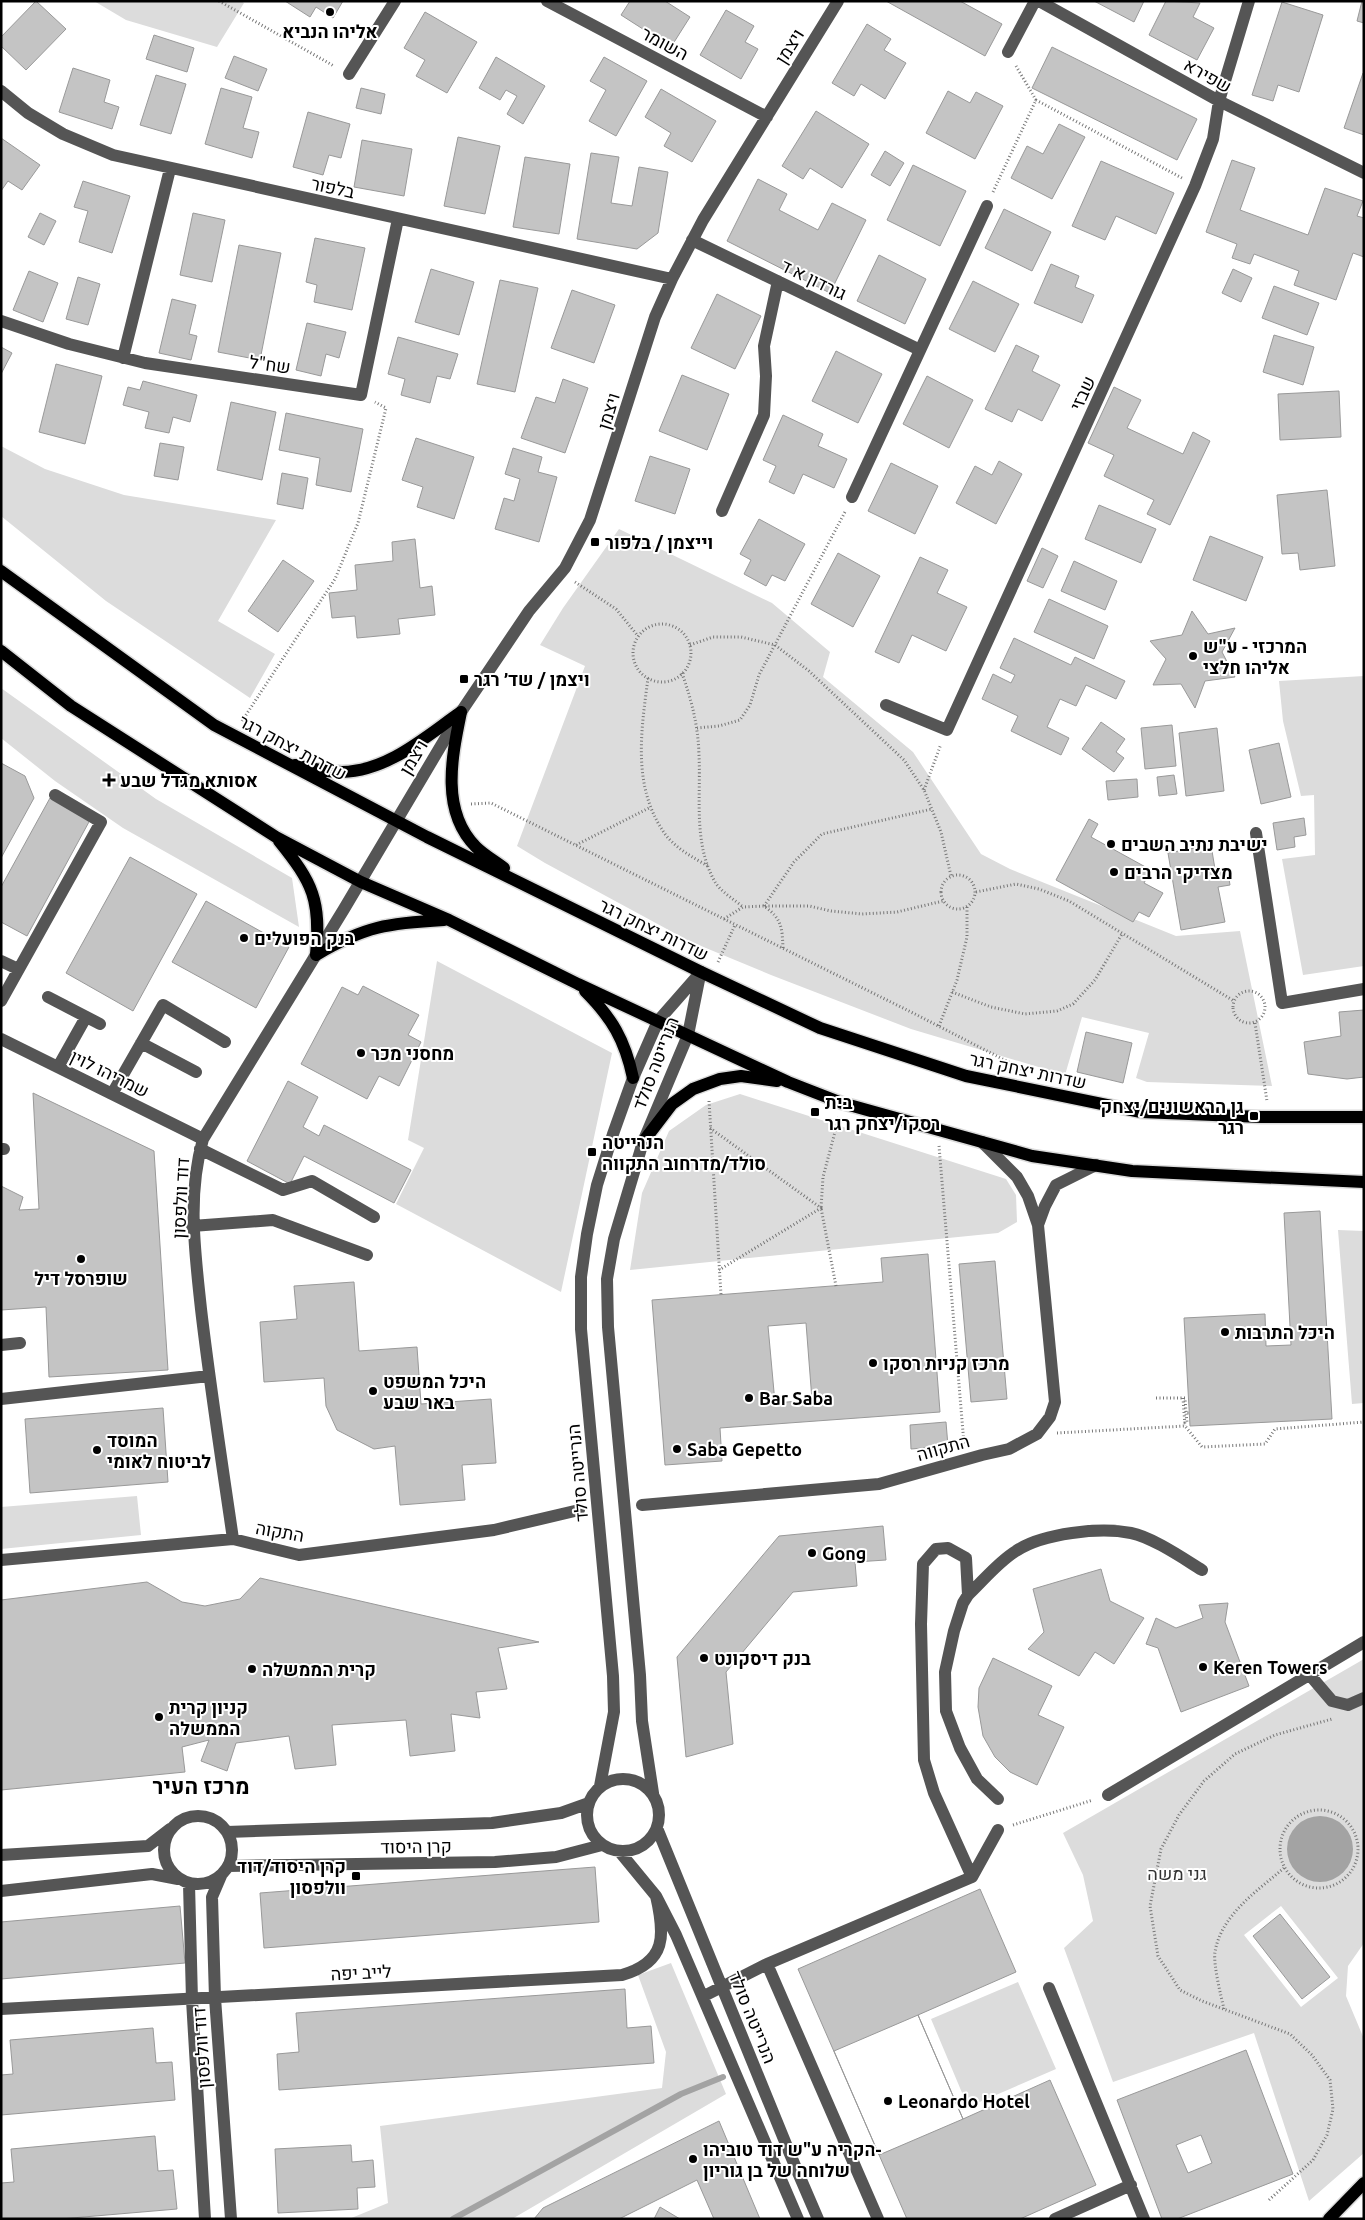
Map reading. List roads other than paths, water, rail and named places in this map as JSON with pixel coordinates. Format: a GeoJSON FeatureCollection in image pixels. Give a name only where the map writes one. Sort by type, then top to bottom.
{"type":"FeatureCollection","features":[{"type":"Feature","properties":{"kind":"main road","name":"שדרות יצחק רגר"},"geometry":{"type":"LineString","coordinates":[[1,571],[214,725],[395,821],[727,985],[820,1028],[966,1076],[1141,1112],[1270,1117],[1364,1117]]}},
{"type":"Feature","properties":{"kind":"main road"},"geometry":{"type":"LineString","coordinates":[[1,651],[71,706],[276,837],[361,882],[449,920],[578,984],[788,1082],[842,1103],[1032,1156],[1132,1171],[1364,1182]]}},
{"type":"Feature","properties":{"kind":"main road"},"geometry":{"type":"LineString","coordinates":[[285,763],[340,772],[372,766],[405,751],[461,712]]}},
{"type":"Feature","properties":{"kind":"main road"},"geometry":{"type":"LineString","coordinates":[[461,712],[452,754],[453,805],[460,823],[476,846],[525,884]]}},
{"type":"Feature","properties":{"kind":"main road"},"geometry":{"type":"LineString","coordinates":[[276,837],[302,870],[310,886],[316,904],[318,921],[316,955]]}},
{"type":"Feature","properties":{"kind":"main road"},"geometry":{"type":"LineString","coordinates":[[316,955],[345,938],[377,926],[449,920]]}},
{"type":"Feature","properties":{"kind":"main road"},"geometry":{"type":"LineString","coordinates":[[578,984],[604,1010],[619,1034],[628,1054],[633,1078]]}},
{"type":"Feature","properties":{"kind":"main road"},"geometry":{"type":"LineString","coordinates":[[643,1142],[672,1104],[693,1089],[720,1079],[741,1076],[788,1082]]}},
{"type":"Feature","properties":{"kind":"main road"},"geometry":{"type":"LineString","coordinates":[[1329,2219],[1364,2183]]}},
{"type":"Feature","properties":{"kind":"street"},"geometry":{"type":"LineString","coordinates":[[349,74],[394,1]]}},
{"type":"Feature","properties":{"kind":"street","name":"השומר"},"geometry":{"type":"LineString","coordinates":[[547,1],[767,116]]}},
{"type":"Feature","properties":{"kind":"street","name":"ויצמן"},"geometry":{"type":"LineString","coordinates":[[395,821],[461,712],[524,619],[560,574],[590,520],[655,317],[672,279],[692,240],[838,1]]}},
{"type":"Feature","properties":{"kind":"street"},"geometry":{"type":"LineString","coordinates":[[1008,52],[1035,1]]}},
{"type":"Feature","properties":{"kind":"street","name":"שפירא"},"geometry":{"type":"LineString","coordinates":[[1039,1],[1219,101],[1364,173]]}},
{"type":"Feature","properties":{"kind":"street","name":"שבזי"},"geometry":{"type":"LineString","coordinates":[[886,705],[947,730],[1196,186],[1213,139],[1219,101],[1249,1]]}},
{"type":"Feature","properties":{"kind":"street","name":"בלפור"},"geometry":{"type":"LineString","coordinates":[[2,95],[63,134],[113,155],[672,279]]}},
{"type":"Feature","properties":{"kind":"street"},"geometry":{"type":"LineString","coordinates":[[123,358],[170,169]]}},
{"type":"Feature","properties":{"kind":"street"},"geometry":{"type":"LineString","coordinates":[[852,497],[987,206]]}},
{"type":"Feature","properties":{"kind":"street","name":"שח\"ל"},"geometry":{"type":"LineString","coordinates":[[1,321],[69,344],[146,364],[361,395],[398,219]]}},
{"type":"Feature","properties":{"kind":"street","name":"גורדון א ד"},"geometry":{"type":"LineString","coordinates":[[692,240],[920,350]]}},
{"type":"Feature","properties":{"kind":"street"},"geometry":{"type":"LineString","coordinates":[[722,511],[764,415],[766,376],[764,346],[778,281]]}},
{"type":"Feature","properties":{"kind":"street"},"geometry":{"type":"LineString","coordinates":[[1,1001],[101,822],[55,795]]}},
{"type":"Feature","properties":{"kind":"street","name":"דוד וולפסון"},"geometry":{"type":"LineString","coordinates":[[233,1540],[209,1376],[192,1226],[196,1165],[201,1144],[361,882],[395,821]]}},
{"type":"Feature","properties":{"kind":"street"},"geometry":{"type":"LineString","coordinates":[[1256,833],[1282,1003],[1364,989]]}},
{"type":"Feature","properties":{"kind":"street"},"geometry":{"type":"LineString","coordinates":[[1,961],[18,969]]}},
{"type":"Feature","properties":{"kind":"street","name":"הנרייטה סולד"},"geometry":{"type":"LineString","coordinates":[[600,1786],[614,1712],[613,1676],[581,1328],[581,1277],[597,1185],[633,1078],[658,1022],[701,972]]}},
{"type":"Feature","properties":{"kind":"street","name":"הנרייטה סולד"},"geometry":{"type":"LineString","coordinates":[[653,1793],[642,1721],[640,1675],[608,1327],[607,1279],[614,1239],[643,1142],[688,1035],[701,972]]}},
{"type":"Feature","properties":{"kind":"street"},"geometry":{"type":"LineString","coordinates":[[48,997],[100,1024]]}},
{"type":"Feature","properties":{"kind":"street"},"geometry":{"type":"LineString","coordinates":[[112,1094],[163,1005],[225,1042]]}},
{"type":"Feature","properties":{"kind":"street"},"geometry":{"type":"LineString","coordinates":[[58,1067],[86,1017]]}},
{"type":"Feature","properties":{"kind":"street","name":"שמריהו לוין"},"geometry":{"type":"LineString","coordinates":[[1,1039],[112,1094],[283,1190],[312,1181],[374,1217]]}},
{"type":"Feature","properties":{"kind":"street"},"geometry":{"type":"LineString","coordinates":[[141,1044],[196,1072]]}},
{"type":"Feature","properties":{"kind":"street","name":"התקווה"},"geometry":{"type":"LineString","coordinates":[[642,1505],[879,1484],[965,1459],[1009,1449],[1037,1434],[1050,1417],[1055,1402],[1038,1225],[1028,1196],[1017,1177],[982,1142]]}},
{"type":"Feature","properties":{"kind":"street","name":"התקווה"},"geometry":{"type":"LineString","coordinates":[[1038,1225],[1056,1185],[1096,1165]]}},
{"type":"Feature","properties":{"kind":"street"},"geometry":{"type":"LineString","coordinates":[[192,1226],[273,1220],[367,1255]]}},
{"type":"Feature","properties":{"kind":"street"},"geometry":{"type":"LineString","coordinates":[[1,1345],[20,1343]]}},
{"type":"Feature","properties":{"kind":"street"},"geometry":{"type":"LineString","coordinates":[[1,1399],[209,1376]]}},
{"type":"Feature","properties":{"kind":"street","name":"התקוה"},"geometry":{"type":"LineString","coordinates":[[1,1560],[233,1540],[299,1555],[494,1530],[579,1510]]}},
{"type":"Feature","properties":{"kind":"street"},"geometry":{"type":"LineString","coordinates":[[998,1798],[977,1779],[960,1748],[946,1711],[945,1672],[954,1631],[963,1603],[968,1595],[1016,1551],[1045,1538],[1087,1531],[1132,1533],[1164,1547],[1202,1570]]}},
{"type":"Feature","properties":{"kind":"street"},"geometry":{"type":"LineString","coordinates":[[968,1595],[966,1558],[948,1548],[936,1550],[923,1564],[921,1624],[924,1760],[934,1793],[972,1877]]}},
{"type":"Feature","properties":{"kind":"street"},"geometry":{"type":"LineString","coordinates":[[1108,1795],[1364,1642]]}},
{"type":"Feature","properties":{"kind":"street"},"geometry":{"type":"LineString","coordinates":[[1309,1674],[1332,1701],[1348,1705],[1364,1698]]}},
{"type":"Feature","properties":{"kind":"street"},"geometry":{"type":"LineString","coordinates":[[618,1778],[628,1778],[646,1786],[653,1793],[658,1804],[660,1816],[657,1828],[651,1838],[642,1846],[631,1851],[619,1851],[602,1845],[590,1830],[587,1812],[589,1803],[600,1786],[618,1778]]}},
{"type":"Feature","properties":{"kind":"street","name":"קרן היסוד"},"geometry":{"type":"LineString","coordinates":[[227,1832],[492,1823],[561,1813],[589,1803]]}},
{"type":"Feature","properties":{"kind":"street"},"geometry":{"type":"LineString","coordinates":[[1,1855],[148,1846],[189,1817],[207,1817],[216,1821],[227,1832],[232,1848],[232,1858],[225,1871],[212,1882],[201,1885],[152,1874],[1,1891]]}},
{"type":"Feature","properties":{"kind":"street"},"geometry":{"type":"LineString","coordinates":[[174,1826],[166,1836],[164,1847],[167,1865],[183,1881]]}},
{"type":"Feature","properties":{"kind":"street","name":"הנרייטה סולד"},"geometry":{"type":"LineString","coordinates":[[657,1828],[818,2219]]}},
{"type":"Feature","properties":{"kind":"street"},"geometry":{"type":"LineString","coordinates":[[704,1996],[767,1964],[972,1877],[998,1830]]}},
{"type":"Feature","properties":{"kind":"street","name":"קרן היסוד"},"geometry":{"type":"LineString","coordinates":[[225,1871],[494,1862],[556,1856],[602,1845]]}},
{"type":"Feature","properties":{"kind":"street","name":"הנרייטה סולד"},"geometry":{"type":"LineString","coordinates":[[619,1851],[656,1896],[704,1996],[798,2219]]}},
{"type":"Feature","properties":{"kind":"street","name":"דוד וולפסון"},"geometry":{"type":"LineString","coordinates":[[225,1871],[212,1897],[215,1998],[231,2219]]}},
{"type":"Feature","properties":{"kind":"street","name":"דוד וולפסון"},"geometry":{"type":"LineString","coordinates":[[183,1881],[205,2219]]}},
{"type":"Feature","properties":{"kind":"street","name":"לייב יפה"},"geometry":{"type":"LineString","coordinates":[[1,2009],[622,1975],[648,1964],[657,1953],[662,1940],[662,1924],[656,1896]]}},
{"type":"Feature","properties":{"kind":"street"},"geometry":{"type":"LineString","coordinates":[[767,1964],[878,2219]]}},
{"type":"Feature","properties":{"kind":"street"},"geometry":{"type":"LineString","coordinates":[[1050,1988],[1144,2219]]}},
{"type":"Feature","properties":{"kind":"street"},"geometry":{"type":"LineString","coordinates":[[1055,2219],[1131,2185]]}},
{"type":"Feature","properties":{"kind":"waterway"},"geometry":{"type":"LineString","coordinates":[[453,2219],[681,2094],[723,2077]]}},
{"type":"Feature","properties":{"kind":"place","name":"אליהו הנביא"},"geometry":{"type":"Point","coordinates":[330,12]}},
{"type":"Feature","properties":{"kind":"place","name":"וייצמן / בלפור"},"geometry":{"type":"Point","coordinates":[595,542]}},
{"type":"Feature","properties":{"kind":"place","name":"המרכזי - ע\"ש אליהו חלצי"},"geometry":{"type":"Point","coordinates":[1193,656]}},
{"type":"Feature","properties":{"kind":"place","name":"ויצמן / שד׳ רגר"},"geometry":{"type":"Point","coordinates":[464,679]}},
{"type":"Feature","properties":{"kind":"place","name":"אסותא מגדל שבע"},"geometry":{"type":"Point","coordinates":[109,780]}},
{"type":"Feature","properties":{"kind":"place","name":"ישיבת נתיב השבים"},"geometry":{"type":"Point","coordinates":[1111,844]}},
{"type":"Feature","properties":{"kind":"place","name":"מצדיקי הרבים"},"geometry":{"type":"Point","coordinates":[1114,872]}},
{"type":"Feature","properties":{"kind":"place","name":"בנק הפועלים"},"geometry":{"type":"Point","coordinates":[244,938]}},
{"type":"Feature","properties":{"kind":"place","name":"מחסני מכר"},"geometry":{"type":"Point","coordinates":[361,1053]}},
{"type":"Feature","properties":{"kind":"place","name":"בית רסקו/יצחק רגר"},"geometry":{"type":"Point","coordinates":[815,1112]}},
{"type":"Feature","properties":{"kind":"place","name":"גן הראשונים/יצחק רגר"},"geometry":{"type":"Point","coordinates":[1254,1116]}},
{"type":"Feature","properties":{"kind":"place","name":"הנרייטה סולד/מדרחוב התקווה"},"geometry":{"type":"Point","coordinates":[592,1152]}},
{"type":"Feature","properties":{"kind":"place","name":"שופרסל דיל"},"geometry":{"type":"Point","coordinates":[81,1259]}},
{"type":"Feature","properties":{"kind":"place","name":"היכל התרבות"},"geometry":{"type":"Point","coordinates":[1225,1332]}},
{"type":"Feature","properties":{"kind":"place","name":"מרכז קניות רסקו"},"geometry":{"type":"Point","coordinates":[873,1363]}},
{"type":"Feature","properties":{"kind":"place","name":"היכל המשפט באר שבע"},"geometry":{"type":"Point","coordinates":[373,1391]}},
{"type":"Feature","properties":{"kind":"place","name":"Bar Saba"},"geometry":{"type":"Point","coordinates":[749,1398]}},
{"type":"Feature","properties":{"kind":"place","name":"Saba Gepetto"},"geometry":{"type":"Point","coordinates":[677,1449]}},
{"type":"Feature","properties":{"kind":"place","name":"המוסד לביטוח לאומי"},"geometry":{"type":"Point","coordinates":[97,1450]}},
{"type":"Feature","properties":{"kind":"place","name":"Gong"},"geometry":{"type":"Point","coordinates":[812,1553]}},
{"type":"Feature","properties":{"kind":"place","name":"בנק דיסקונט"},"geometry":{"type":"Point","coordinates":[704,1658]}},
{"type":"Feature","properties":{"kind":"place","name":"Keren Towers"},"geometry":{"type":"Point","coordinates":[1203,1667]}},
{"type":"Feature","properties":{"kind":"place","name":"קרית הממשלה"},"geometry":{"type":"Point","coordinates":[252,1669]}},
{"type":"Feature","properties":{"kind":"place","name":"קניון קרית הממשלה"},"geometry":{"type":"Point","coordinates":[159,1717]}},
{"type":"Feature","properties":{"kind":"place","name":"קרן היסוד/דוד וולפסון"},"geometry":{"type":"Point","coordinates":[356,1876]}},
{"type":"Feature","properties":{"kind":"place","name":"Leonardo Hotel"},"geometry":{"type":"Point","coordinates":[888,2101]}},
{"type":"Feature","properties":{"kind":"place","name":"הקריה ע\"ש דוד טוביהו- שלוחה של בן גוריון"},"geometry":{"type":"Point","coordinates":[693,2159]}},
{"type":"Feature","properties":{"kind":"district","name":"מרכז העיר"},"geometry":{"type":"Point","coordinates":[201,1785]}},
{"type":"Feature","properties":{"kind":"park label","name":"גני משה"},"geometry":{"type":"Point","coordinates":[1177,1873]}}]}
